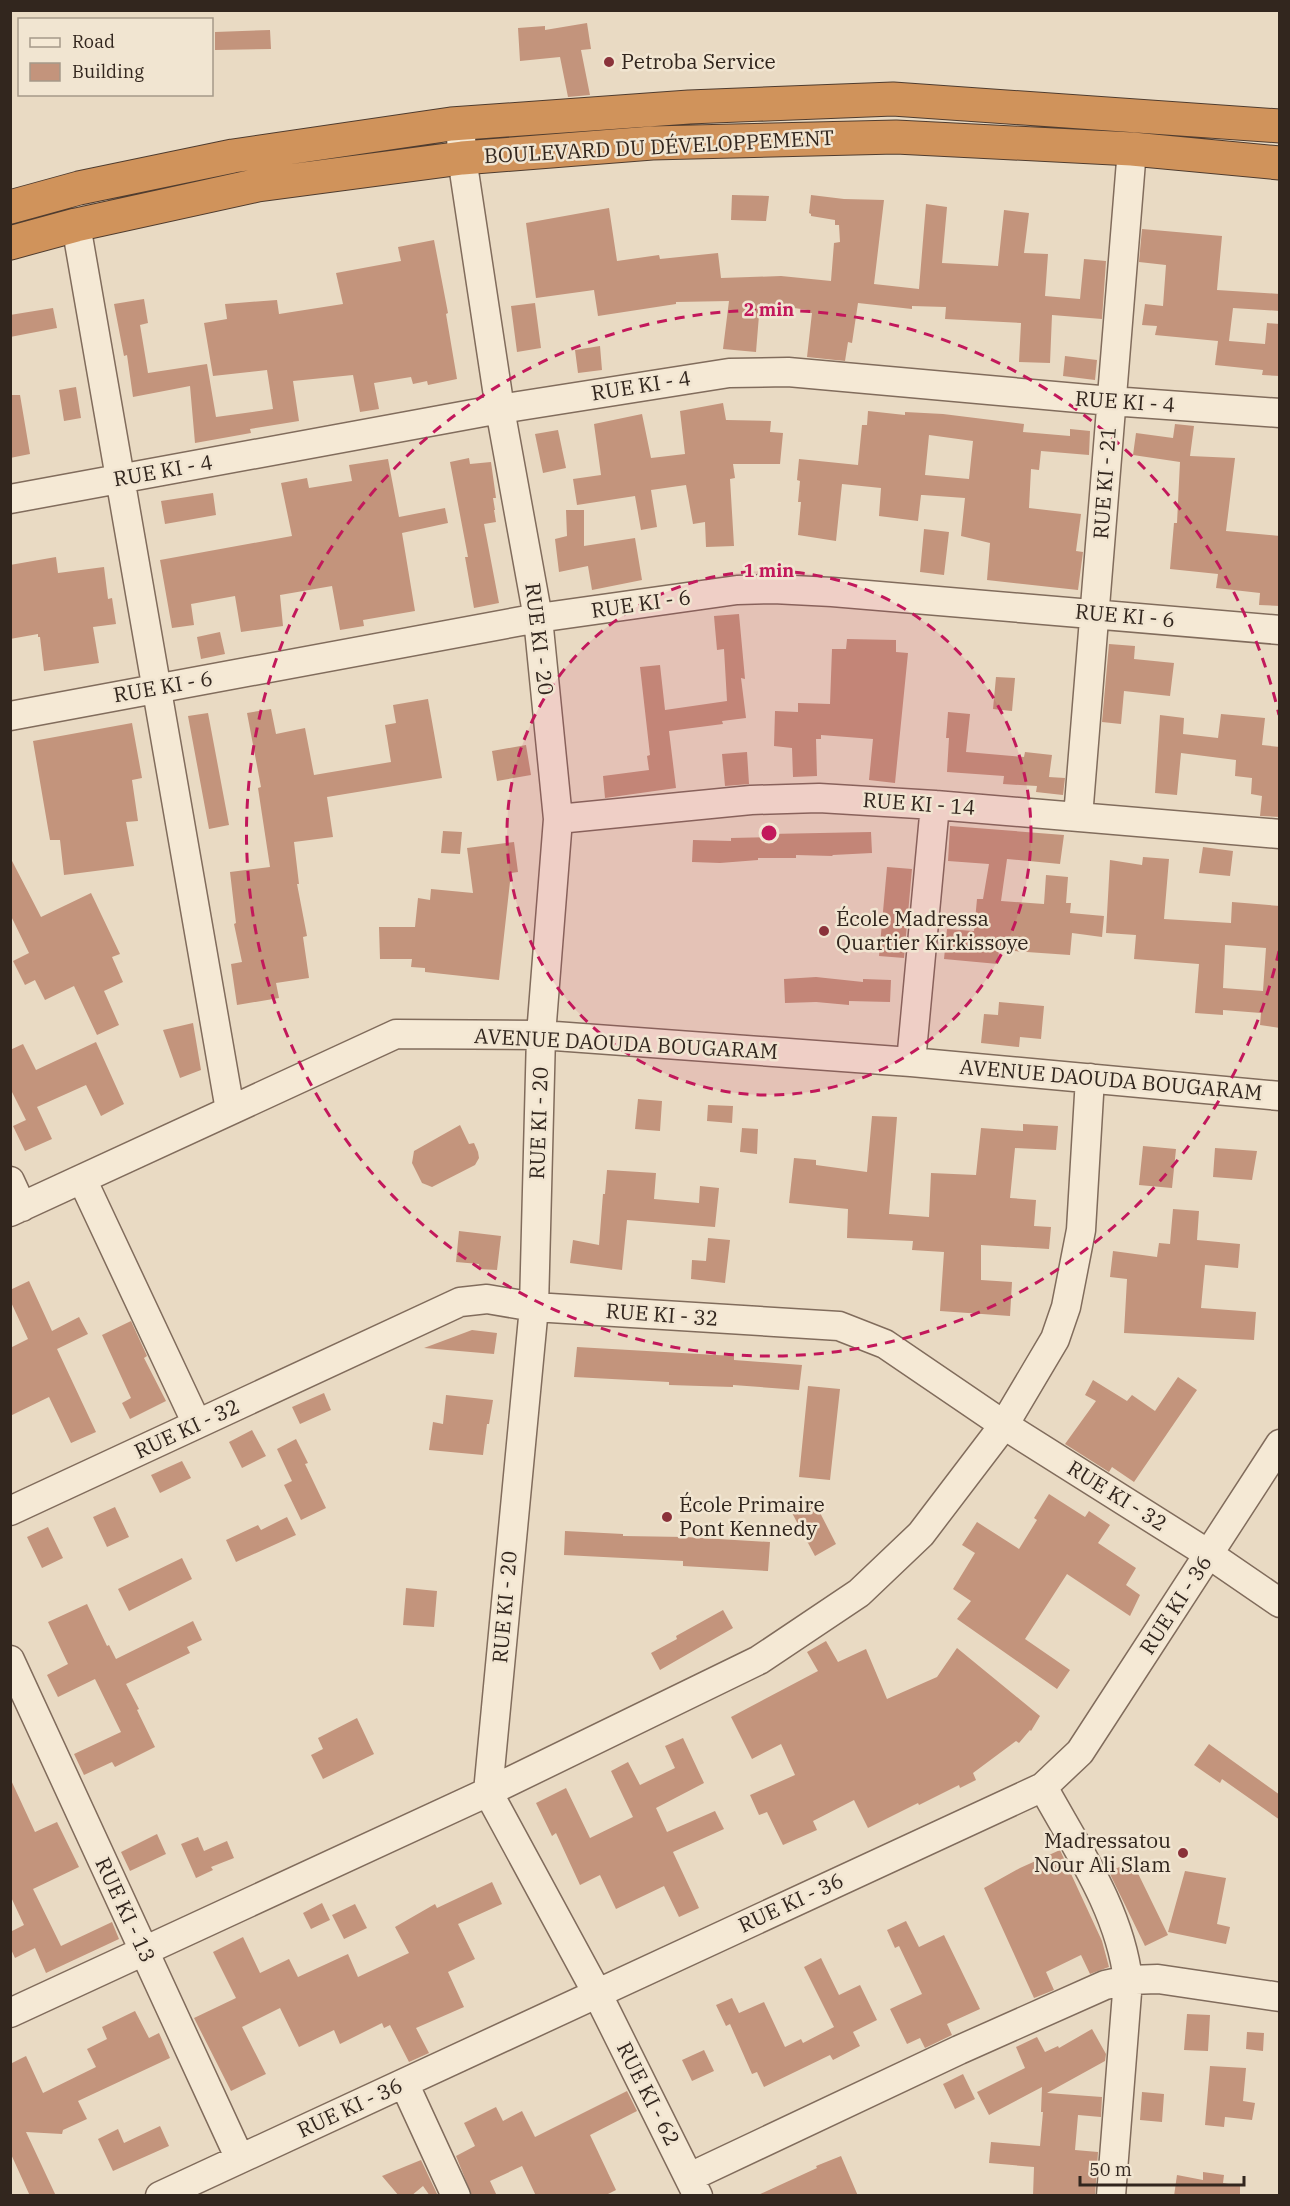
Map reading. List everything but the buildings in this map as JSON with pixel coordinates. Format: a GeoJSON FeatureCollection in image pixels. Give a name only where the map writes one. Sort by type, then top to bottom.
{"type":"FeatureCollection","features":[{"type":"Feature","properties":{"kind":"highway","name":"BOULEVARD DU DÉVELOPPEMENT"},"geometry":{"type":"LineString","coordinates":[[10,207],[79,188],[233,156],[460,123],[652,110],[893,99],[1280,126]]}},
{"type":"Feature","properties":{"kind":"highway"},"geometry":{"type":"LineString","coordinates":[[652,110],[652,143]]}},
{"type":"Feature","properties":{"kind":"highway","name":"BOULEVARD DU DÉVELOPPEMENT"},"geometry":{"type":"LineString","coordinates":[[10,243],[76,225],[258,185],[462,158],[652,143],[896,137],[1132,150],[1280,163]]}},
{"type":"Feature","properties":{"kind":"street","name":"RUE KI - 20"},"geometry":{"type":"LineString","coordinates":[[460,123],[462,158],[500,409],[538,618],[558,819],[541,1035],[534,1307],[488,1792]]}},
{"type":"Feature","properties":{"kind":"street","name":"RUE KI - 21"},"geometry":{"type":"LineString","coordinates":[[1078,817],[1132,150]]}},
{"type":"Feature","properties":{"kind":"street"},"geometry":{"type":"LineString","coordinates":[[76,225],[231,1110]]}},
{"type":"Feature","properties":{"kind":"street","name":"RUE KI - 4"},"geometry":{"type":"LineString","coordinates":[[10,499],[500,409],[729,373],[788,372],[1111,401],[1280,413]]}},
{"type":"Feature","properties":{"kind":"street","name":"RUE KI - 6"},"geometry":{"type":"LineString","coordinates":[[10,716],[538,618],[736,590],[773,588],[1280,630]]}},
{"type":"Feature","properties":{"kind":"street","name":"RUE KI - 14"},"geometry":{"type":"LineString","coordinates":[[558,819],[751,800],[819,798],[935,805],[1280,834]]}},
{"type":"Feature","properties":{"kind":"street"},"geometry":{"type":"LineString","coordinates":[[911,1062],[935,805]]}},
{"type":"Feature","properties":{"kind":"street","name":"AVENUE DAOUDA BOUGARAM"},"geometry":{"type":"LineString","coordinates":[[16,1210],[396,1034],[541,1035],[911,1062],[1280,1096]]}},
{"type":"Feature","properties":{"kind":"street"},"geometry":{"type":"LineString","coordinates":[[10,2013],[488,1792],[759,1660],[859,1593],[921,1534],[1004,1425],[1055,1339],[1066,1307],[1081,1230],[1090,1078]]}},
{"type":"Feature","properties":{"kind":"street"},"geometry":{"type":"LineString","coordinates":[[82,1179],[197,1424]]}},
{"type":"Feature","properties":{"kind":"street"},"geometry":{"type":"LineString","coordinates":[[10,1181],[16,1210]]}},
{"type":"Feature","properties":{"kind":"street","name":"RUE KI - 32"},"geometry":{"type":"LineString","coordinates":[[10,1511],[460,1302],[487,1299],[534,1307],[839,1326],[885,1344],[1004,1425],[1210,1555],[1280,1603]]}},
{"type":"Feature","properties":{"kind":"street","name":"RUE KI - 36"},"geometry":{"type":"LineString","coordinates":[[160,2196],[1043,1787],[1080,1752],[1280,1444]]}},
{"type":"Feature","properties":{"kind":"street","name":"RUE KI - 13"},"geometry":{"type":"LineString","coordinates":[[10,1660],[240,2159]]}},
{"type":"Feature","properties":{"kind":"street"},"geometry":{"type":"LineString","coordinates":[[1043,1787],[1100,1892],[1125,1954],[1128,1980],[1112,2196]]}},
{"type":"Feature","properties":{"kind":"street"},"geometry":{"type":"LineString","coordinates":[[488,1792],[597,1993]]}},
{"type":"Feature","properties":{"kind":"street"},"geometry":{"type":"LineString","coordinates":[[694,2186],[959,2050],[1084,1994],[1128,1980],[1158,1979],[1280,1997]]}},
{"type":"Feature","properties":{"kind":"street","name":"RUE KI - 62"},"geometry":{"type":"LineString","coordinates":[[597,1993],[694,2186]]}},
{"type":"Feature","properties":{"kind":"street"},"geometry":{"type":"LineString","coordinates":[[404,2083],[456,2196]]}},
{"type":"Feature","properties":{"kind":"place","name":"Petroba Service"},"geometry":{"type":"Point","coordinates":[609,62]}},
{"type":"Feature","properties":{"kind":"place","name":"École Madressa Quartier Kirkissoye"},"geometry":{"type":"Point","coordinates":[824,931]}},
{"type":"Feature","properties":{"kind":"place","name":"École Primaire Pont Kennedy"},"geometry":{"type":"Point","coordinates":[667,1517]}},
{"type":"Feature","properties":{"kind":"place","name":"Madressatou Nour Ali Slam"},"geometry":{"type":"Point","coordinates":[1183,1853]}}]}
